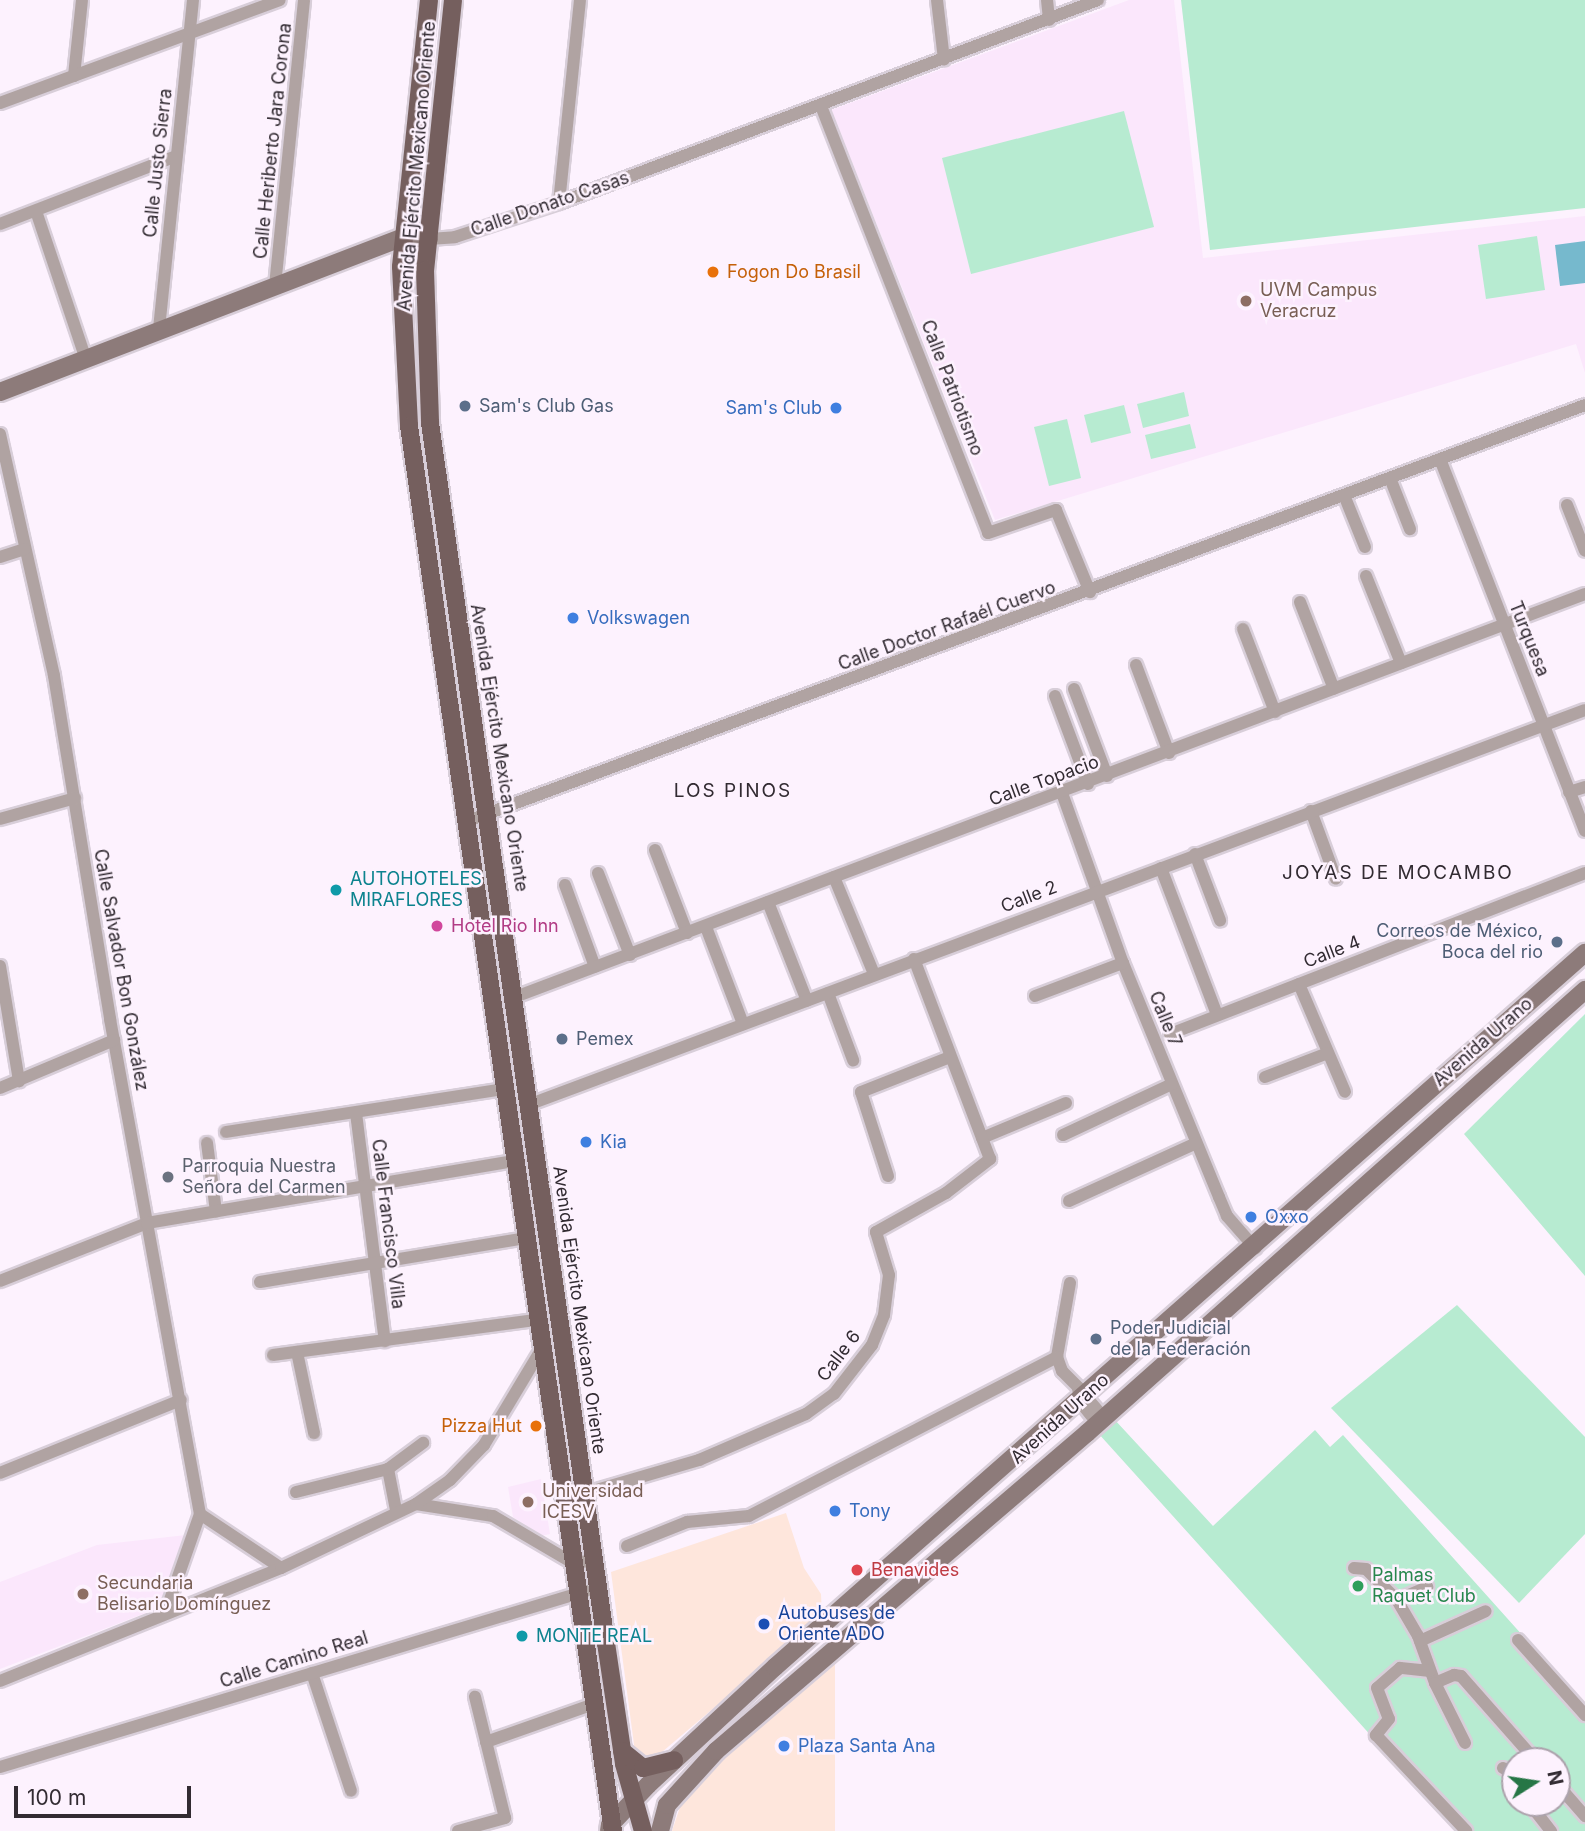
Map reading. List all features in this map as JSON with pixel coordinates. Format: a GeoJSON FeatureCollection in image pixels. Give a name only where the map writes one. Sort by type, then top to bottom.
{"type":"FeatureCollection","features":[{"type":"Feature","properties":{"kind":"main road","name":"Avenida Ejército Mexicano Oriente"},"geometry":{"type":"LineString","coordinates":[[429,0],[403,237],[409,426],[570,1562],[594,1704],[607,1829]]}},
{"type":"Feature","properties":{"kind":"main road","name":"Avenida Ejército Mexicano Oriente"},"geometry":{"type":"LineString","coordinates":[[453,0],[424,316],[430,423],[622,1751],[632,1805],[643,1831]]}},
{"type":"Feature","properties":{"kind":"main road","name":"Calle Donato Casas"},"geometry":{"type":"LineString","coordinates":[[0,392],[403,237],[429,239]]}},
{"type":"Feature","properties":{"kind":"main road","name":"Avenida Urano"},"geometry":{"type":"LineString","coordinates":[[607,1829],[674,1760],[1081,1395],[1255,1248],[1585,953]]}},
{"type":"Feature","properties":{"kind":"main road","name":"Avenida Urano"},"geometry":{"type":"LineString","coordinates":[[660,1831],[667,1805],[716,1751],[1101,1421],[1585,990]]}},
{"type":"Feature","properties":{"kind":"main road"},"geometry":{"type":"LineString","coordinates":[[1182,1312],[1201,1332]]}},
{"type":"Feature","properties":{"kind":"main road"},"geometry":{"type":"LineString","coordinates":[[622,1751],[643,1768],[674,1760]]}},
{"type":"Feature","properties":{"kind":"street"},"geometry":{"type":"LineString","coordinates":[[74,76],[82,0]]}},
{"type":"Feature","properties":{"kind":"street","name":"Calle Justo Sierra"},"geometry":{"type":"LineString","coordinates":[[159,329],[193,0]]}},
{"type":"Feature","properties":{"kind":"street"},"geometry":{"type":"LineString","coordinates":[[0,103],[280,0]]}},
{"type":"Feature","properties":{"kind":"street","name":"Calle Heriberto Jara Corona"},"geometry":{"type":"LineString","coordinates":[[275,286],[304,0]]}},
{"type":"Feature","properties":{"kind":"street"},"geometry":{"type":"LineString","coordinates":[[559,203],[580,0]]}},
{"type":"Feature","properties":{"kind":"street"},"geometry":{"type":"LineString","coordinates":[[937,0],[944,60]]}},
{"type":"Feature","properties":{"kind":"street"},"geometry":{"type":"LineString","coordinates":[[1047,0],[1049,20]]}},
{"type":"Feature","properties":{"kind":"street","name":"Calle Donato Casas"},"geometry":{"type":"LineString","coordinates":[[429,239],[454,237],[559,203],[1098,0]]}},
{"type":"Feature","properties":{"kind":"street","name":"Calle Patriotismo"},"geometry":{"type":"LineString","coordinates":[[821,106],[988,533],[1048,509],[1056,510],[1090,592]]}},
{"type":"Feature","properties":{"kind":"street"},"geometry":{"type":"LineString","coordinates":[[0,224],[176,156]]}},
{"type":"Feature","properties":{"kind":"street"},"geometry":{"type":"LineString","coordinates":[[36,211],[86,360]]}},
{"type":"Feature","properties":{"kind":"street","name":"Calle Doctor Rafaél Cuervo"},"geometry":{"type":"LineString","coordinates":[[465,822],[1090,592],[1585,405]]}},
{"type":"Feature","properties":{"kind":"street","name":"Calle Salvador Bon González"},"geometry":{"type":"LineString","coordinates":[[0,434],[54,676],[114,1040],[200,1514],[165,1614]]}},
{"type":"Feature","properties":{"kind":"street","name":"Turquesa"},"geometry":{"type":"LineString","coordinates":[[1440,459],[1585,831]]}},
{"type":"Feature","properties":{"kind":"street"},"geometry":{"type":"LineString","coordinates":[[1390,478],[1410,529]]}},
{"type":"Feature","properties":{"kind":"street"},"geometry":{"type":"LineString","coordinates":[[1344,495],[1365,547]]}},
{"type":"Feature","properties":{"kind":"street"},"geometry":{"type":"LineString","coordinates":[[1567,505],[1585,551]]}},
{"type":"Feature","properties":{"kind":"street"},"geometry":{"type":"LineString","coordinates":[[0,557],[25,549]]}},
{"type":"Feature","properties":{"kind":"street"},"geometry":{"type":"LineString","coordinates":[[1366,576],[1401,663]]}},
{"type":"Feature","properties":{"kind":"street","name":"Calle Topacio"},"geometry":{"type":"LineString","coordinates":[[514,997],[1088,784],[1585,594]]}},
{"type":"Feature","properties":{"kind":"street"},"geometry":{"type":"LineString","coordinates":[[1300,602],[1334,689]]}},
{"type":"Feature","properties":{"kind":"street"},"geometry":{"type":"LineString","coordinates":[[1243,629],[1275,712]]}},
{"type":"Feature","properties":{"kind":"street"},"geometry":{"type":"LineString","coordinates":[[1136,665],[1169,752]]}},
{"type":"Feature","properties":{"kind":"street"},"geometry":{"type":"LineString","coordinates":[[1074,689],[1107,776]]}},
{"type":"Feature","properties":{"kind":"street"},"geometry":{"type":"LineString","coordinates":[[1055,696],[1088,784]]}},
{"type":"Feature","properties":{"kind":"street","name":"Calle 2"},"geometry":{"type":"LineString","coordinates":[[528,1105],[1097,890],[1585,710]]}},
{"type":"Feature","properties":{"kind":"street"},"geometry":{"type":"LineString","coordinates":[[1569,792],[1585,787]]}},
{"type":"Feature","properties":{"kind":"street","name":"Calle 7"},"geometry":{"type":"LineString","coordinates":[[1062,793],[1123,963],[1196,1143],[1227,1216],[1255,1248]]}},
{"type":"Feature","properties":{"kind":"street"},"geometry":{"type":"LineString","coordinates":[[0,820],[75,798]]}},
{"type":"Feature","properties":{"kind":"street"},"geometry":{"type":"LineString","coordinates":[[1311,811],[1336,879]]}},
{"type":"Feature","properties":{"kind":"street"},"geometry":{"type":"LineString","coordinates":[[655,850],[687,933]]}},
{"type":"Feature","properties":{"kind":"street"},"geometry":{"type":"LineString","coordinates":[[1195,855],[1220,920]]}},
{"type":"Feature","properties":{"kind":"street"},"geometry":{"type":"LineString","coordinates":[[1161,867],[1217,1015]]}},
{"type":"Feature","properties":{"kind":"street"},"geometry":{"type":"LineString","coordinates":[[598,873],[629,954]]}},
{"type":"Feature","properties":{"kind":"street","name":"Calle 4"},"geometry":{"type":"LineString","coordinates":[[1170,1034],[1585,873]]}},
{"type":"Feature","properties":{"kind":"street"},"geometry":{"type":"LineString","coordinates":[[834,877],[874,974]]}},
{"type":"Feature","properties":{"kind":"street"},"geometry":{"type":"LineString","coordinates":[[565,885],[595,967]]}},
{"type":"Feature","properties":{"kind":"street"},"geometry":{"type":"LineString","coordinates":[[768,902],[807,1001]]}},
{"type":"Feature","properties":{"kind":"street"},"geometry":{"type":"LineString","coordinates":[[705,926],[743,1024]]}},
{"type":"Feature","properties":{"kind":"street","name":"Calle 6"},"geometry":{"type":"LineString","coordinates":[[562,1500],[584,1496],[756,1438],[834,1394],[872,1345],[884,1315],[889,1275],[876,1232],[946,1193],[989,1159],[914,960]]}},
{"type":"Feature","properties":{"kind":"street"},"geometry":{"type":"LineString","coordinates":[[1035,996],[1123,963]]}},
{"type":"Feature","properties":{"kind":"street"},"geometry":{"type":"LineString","coordinates":[[0,967],[19,1081]]}},
{"type":"Feature","properties":{"kind":"street"},"geometry":{"type":"LineString","coordinates":[[1299,984],[1345,1092]]}},
{"type":"Feature","properties":{"kind":"street"},"geometry":{"type":"LineString","coordinates":[[828,993],[853,1060]]}},
{"type":"Feature","properties":{"kind":"street"},"geometry":{"type":"LineString","coordinates":[[0,1088],[114,1040]]}},
{"type":"Feature","properties":{"kind":"street"},"geometry":{"type":"LineString","coordinates":[[1265,1077],[1328,1053]]}},
{"type":"Feature","properties":{"kind":"street"},"geometry":{"type":"LineString","coordinates":[[888,1176],[861,1092],[950,1057]]}},
{"type":"Feature","properties":{"kind":"street"},"geometry":{"type":"LineString","coordinates":[[1063,1135],[1172,1084]]}},
{"type":"Feature","properties":{"kind":"street"},"geometry":{"type":"LineString","coordinates":[[226,1132],[504,1089]]}},
{"type":"Feature","properties":{"kind":"street"},"geometry":{"type":"LineString","coordinates":[[982,1138],[1066,1103]]}},
{"type":"Feature","properties":{"kind":"street","name":"Calle Francisco Villa"},"geometry":{"type":"LineString","coordinates":[[356,1113],[386,1341]]}},
{"type":"Feature","properties":{"kind":"street"},"geometry":{"type":"LineString","coordinates":[[206,1143],[216,1211]]}},
{"type":"Feature","properties":{"kind":"street"},"geometry":{"type":"LineString","coordinates":[[1069,1201],[1196,1143]]}},
{"type":"Feature","properties":{"kind":"street"},"geometry":{"type":"LineString","coordinates":[[0,1281],[147,1223],[514,1161]]}},
{"type":"Feature","properties":{"kind":"street"},"geometry":{"type":"LineString","coordinates":[[261,1282],[525,1238]]}},
{"type":"Feature","properties":{"kind":"street"},"geometry":{"type":"LineString","coordinates":[[1070,1283],[1057,1357],[1062,1371],[1101,1421]]}},
{"type":"Feature","properties":{"kind":"street"},"geometry":{"type":"LineString","coordinates":[[273,1355],[537,1320]]}},
{"type":"Feature","properties":{"kind":"street"},"geometry":{"type":"LineString","coordinates":[[0,1681],[281,1568],[396,1510],[416,1504],[450,1480],[485,1445],[541,1350]]}},
{"type":"Feature","properties":{"kind":"street"},"geometry":{"type":"LineString","coordinates":[[297,1352],[314,1433]]}},
{"type":"Feature","properties":{"kind":"street"},"geometry":{"type":"LineString","coordinates":[[628,1546],[687,1522],[749,1516],[1057,1357]]}},
{"type":"Feature","properties":{"kind":"street"},"geometry":{"type":"LineString","coordinates":[[0,1473],[181,1400]]}},
{"type":"Feature","properties":{"kind":"street"},"geometry":{"type":"LineString","coordinates":[[296,1492],[387,1469],[423,1443]]}},
{"type":"Feature","properties":{"kind":"street"},"geometry":{"type":"LineString","coordinates":[[387,1469],[396,1510]]}},
{"type":"Feature","properties":{"kind":"street"},"geometry":{"type":"LineString","coordinates":[[416,1504],[493,1516],[570,1562],[594,1561]]}},
{"type":"Feature","properties":{"kind":"street"},"geometry":{"type":"LineString","coordinates":[[200,1514],[281,1568]]}},
{"type":"Feature","properties":{"kind":"street"},"geometry":{"type":"LineString","coordinates":[[1354,1568],[1366,1569],[1397,1600],[1465,1743]]}},
{"type":"Feature","properties":{"kind":"street"},"geometry":{"type":"LineString","coordinates":[[1397,1600],[1427,1587]]}},
{"type":"Feature","properties":{"kind":"street","name":"Calle Camino Real"},"geometry":{"type":"LineString","coordinates":[[0,1767],[598,1589]]}},
{"type":"Feature","properties":{"kind":"street"},"geometry":{"type":"LineString","coordinates":[[1410,1667],[1421,1648],[1486,1611]]}},
{"type":"Feature","properties":{"kind":"street"},"geometry":{"type":"LineString","coordinates":[[1518,1640],[1585,1715]]}},
{"type":"Feature","properties":{"kind":"street"},"geometry":{"type":"LineString","coordinates":[[1466,1831],[1376,1735],[1389,1719],[1377,1688],[1400,1668],[1410,1667],[1433,1677],[1461,1676],[1524,1747]]}},
{"type":"Feature","properties":{"kind":"street"},"geometry":{"type":"LineString","coordinates":[[312,1673],[351,1791]]}},
{"type":"Feature","properties":{"kind":"street"},"geometry":{"type":"LineString","coordinates":[[458,1831],[505,1818],[475,1697]]}},
{"type":"Feature","properties":{"kind":"street"},"geometry":{"type":"LineString","coordinates":[[486,1742],[594,1704]]}},
{"type":"Feature","properties":{"kind":"street"},"geometry":{"type":"LineString","coordinates":[[1571,1800],[1585,1816]]}},
{"type":"Feature","properties":{"kind":"street"},"geometry":{"type":"LineString","coordinates":[[1540,1817],[1551,1831]]}},
{"type":"Feature","properties":{"kind":"shaded area","name":"UVM Campus Veracruz"},"geometry":{"type":"Polygon","coordinates":[[[1129,0],[1174,0],[1203,258],[1585,216],[1585,373],[1576,344],[995,520],[831,110],[1129,0]]]}},
{"type":"Feature","properties":{"kind":"shaded area","name":"Universidad ICESV"},"geometry":{"type":"Polygon","coordinates":[[[541,1479],[550,1534],[541,1536],[513,1517],[508,1487],[541,1479]]]}},
{"type":"Feature","properties":{"kind":"shaded area"},"geometry":{"type":"Polygon","coordinates":[[[786,1513],[804,1568],[821,1594],[822,1616],[655,1758],[644,1758],[635,1752],[611,1572],[786,1513]]]}},
{"type":"Feature","properties":{"kind":"shaded area","name":"Secundaria Belisario Domínguez"},"geometry":{"type":"Polygon","coordinates":[[[186,1535],[161,1607],[0,1669],[0,1582],[97,1545],[186,1535]]]}},
{"type":"Feature","properties":{"kind":"shaded area","name":"Plaza Santa Ana"},"geometry":{"type":"Polygon","coordinates":[[[835,1654],[835,1831],[672,1831],[683,1798],[703,1769],[835,1654]]]}},
{"type":"Feature","properties":{"kind":"green space"},"geometry":{"type":"Polygon","coordinates":[[[1181,0],[1585,0],[1585,208],[1210,250],[1181,0]]]}},
{"type":"Feature","properties":{"kind":"green space"},"geometry":{"type":"Polygon","coordinates":[[[1124,111],[1154,227],[971,274],[942,158],[1124,111]]]}},
{"type":"Feature","properties":{"kind":"green space"},"geometry":{"type":"Polygon","coordinates":[[[1537,236],[1545,290],[1486,299],[1478,245],[1537,236]]]}},
{"type":"Feature","properties":{"kind":"green space"},"geometry":{"type":"Polygon","coordinates":[[[1184,392],[1189,416],[1143,428],[1137,404],[1184,392]]]}},
{"type":"Feature","properties":{"kind":"green space"},"geometry":{"type":"Polygon","coordinates":[[[1124,405],[1131,433],[1091,443],[1084,415],[1124,405]]]}},
{"type":"Feature","properties":{"kind":"green space"},"geometry":{"type":"Polygon","coordinates":[[[1067,419],[1081,478],[1049,486],[1034,427],[1067,419]]]}},
{"type":"Feature","properties":{"kind":"green space"},"geometry":{"type":"Polygon","coordinates":[[[1190,424],[1196,448],[1151,459],[1145,435],[1190,424]]]}},
{"type":"Feature","properties":{"kind":"green space"},"geometry":{"type":"Polygon","coordinates":[[[1585,1014],[1585,1276],[1464,1134],[1585,1014]]]}},
{"type":"Feature","properties":{"kind":"green space"},"geometry":{"type":"Polygon","coordinates":[[[1457,1305],[1585,1437],[1585,1534],[1519,1603],[1331,1408],[1457,1305]]]}},
{"type":"Feature","properties":{"kind":"green space","name":"Palmas Raquet Club"},"geometry":{"type":"Polygon","coordinates":[[[1114,1419],[1213,1526],[1315,1430],[1330,1447],[1343,1435],[1585,1705],[1585,1831],[1457,1831],[1098,1433],[1114,1419]]]}},
{"type":"Feature","properties":{"kind":"water"},"geometry":{"type":"Polygon","coordinates":[[[1585,241],[1585,283],[1560,286],[1555,245],[1585,241]]]}},
{"type":"Feature","properties":{"kind":"place","name":"Fogon Do Brasil"},"geometry":{"type":"Point","coordinates":[713,272]}},
{"type":"Feature","properties":{"kind":"place","name":"UVM Campus Veracruz"},"geometry":{"type":"Point","coordinates":[1246,301]}},
{"type":"Feature","properties":{"kind":"place","name":"Sam's Club Gas"},"geometry":{"type":"Point","coordinates":[465,406]}},
{"type":"Feature","properties":{"kind":"place","name":"Sam's Club"},"geometry":{"type":"Point","coordinates":[836,408]}},
{"type":"Feature","properties":{"kind":"place","name":"Volkswagen"},"geometry":{"type":"Point","coordinates":[573,618]}},
{"type":"Feature","properties":{"kind":"place","name":"AUTOHOTELES MIRAFLORES"},"geometry":{"type":"Point","coordinates":[336,890]}},
{"type":"Feature","properties":{"kind":"place","name":"Hotel Rio Inn"},"geometry":{"type":"Point","coordinates":[437,926]}},
{"type":"Feature","properties":{"kind":"place","name":"Correos de México, Boca del rio"},"geometry":{"type":"Point","coordinates":[1557,942]}},
{"type":"Feature","properties":{"kind":"place","name":"Pemex"},"geometry":{"type":"Point","coordinates":[562,1039]}},
{"type":"Feature","properties":{"kind":"place","name":"Kia"},"geometry":{"type":"Point","coordinates":[586,1142]}},
{"type":"Feature","properties":{"kind":"place","name":"Parroquia Nuestra Señora del Carmen"},"geometry":{"type":"Point","coordinates":[168,1177]}},
{"type":"Feature","properties":{"kind":"place","name":"Oxxo"},"geometry":{"type":"Point","coordinates":[1251,1217]}},
{"type":"Feature","properties":{"kind":"place","name":"Poder Judicial de la Federación"},"geometry":{"type":"Point","coordinates":[1096,1339]}},
{"type":"Feature","properties":{"kind":"place","name":"Pizza Hut"},"geometry":{"type":"Point","coordinates":[536,1426]}},
{"type":"Feature","properties":{"kind":"place","name":"Universidad ICESV"},"geometry":{"type":"Point","coordinates":[528,1502]}},
{"type":"Feature","properties":{"kind":"place","name":"Tony"},"geometry":{"type":"Point","coordinates":[835,1511]}},
{"type":"Feature","properties":{"kind":"place","name":"Benavides"},"geometry":{"type":"Point","coordinates":[857,1570]}},
{"type":"Feature","properties":{"kind":"place","name":"Palmas Raquet Club"},"geometry":{"type":"Point","coordinates":[1358,1586]}},
{"type":"Feature","properties":{"kind":"place","name":"Secundaria Belisario Domínguez"},"geometry":{"type":"Point","coordinates":[83,1594]}},
{"type":"Feature","properties":{"kind":"place","name":"Autobuses de Oriente ADO"},"geometry":{"type":"Point","coordinates":[764,1624]}},
{"type":"Feature","properties":{"kind":"place","name":"MONTE REAL"},"geometry":{"type":"Point","coordinates":[522,1636]}},
{"type":"Feature","properties":{"kind":"place","name":"Plaza Santa Ana"},"geometry":{"type":"Point","coordinates":[784,1746]}},
{"type":"Feature","properties":{"kind":"district","name":"LOS PINOS"},"geometry":{"type":"Point","coordinates":[733,791]}},
{"type":"Feature","properties":{"kind":"district","name":"JOYAS DE MOCAMBO"},"geometry":{"type":"Point","coordinates":[1398,873]}}]}
